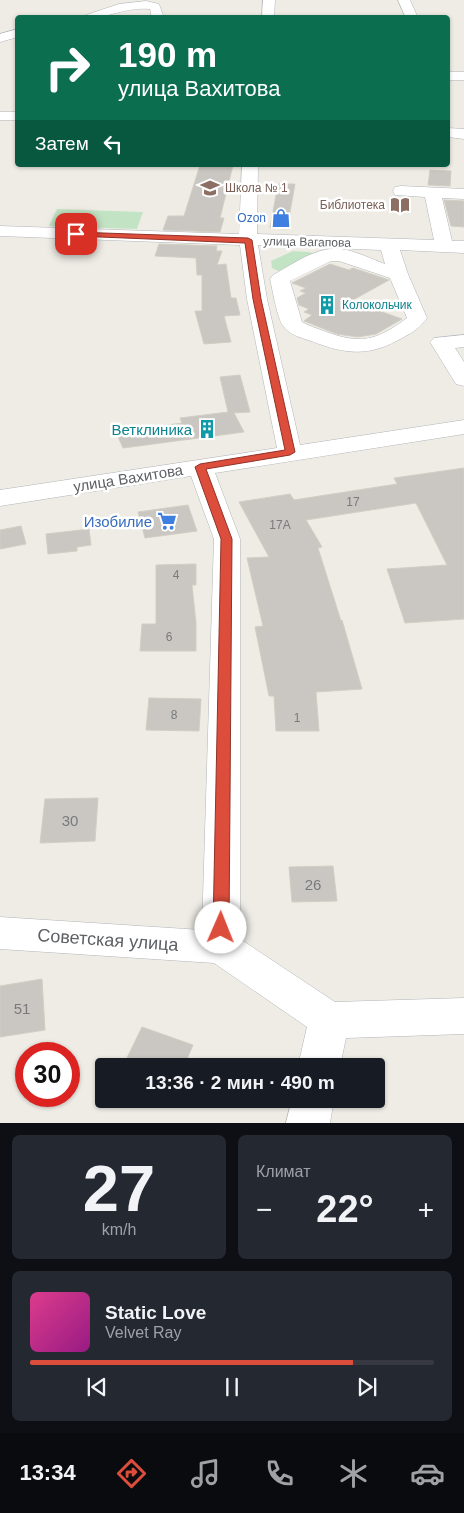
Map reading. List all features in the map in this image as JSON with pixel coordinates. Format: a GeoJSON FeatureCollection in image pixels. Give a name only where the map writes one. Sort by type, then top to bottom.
{"type":"FeatureCollection","features":[{"type":"Feature","properties":{"kind":"street"},"geometry":{"type":"LineString","coordinates":[[268,15],[269,0]]}},
{"type":"Feature","properties":{"kind":"street"},"geometry":{"type":"LineString","coordinates":[[404,0],[411,15]]}},
{"type":"Feature","properties":{"kind":"street"},"geometry":{"type":"LineString","coordinates":[[95,15],[124,8],[149,5],[154,6],[157,15]]}},
{"type":"Feature","properties":{"kind":"street"},"geometry":{"type":"LineString","coordinates":[[0,38],[15,34]]}},
{"type":"Feature","properties":{"kind":"street"},"geometry":{"type":"LineString","coordinates":[[450,76],[464,76]]}},
{"type":"Feature","properties":{"kind":"street"},"geometry":{"type":"LineString","coordinates":[[0,116],[15,116]]}},
{"type":"Feature","properties":{"kind":"street"},"geometry":{"type":"LineString","coordinates":[[450,133],[464,134]]}},
{"type":"Feature","properties":{"kind":"street"},"geometry":{"type":"LineString","coordinates":[[250,167],[248,240],[257,299],[290,452]]}},
{"type":"Feature","properties":{"kind":"street"},"geometry":{"type":"LineString","coordinates":[[401,191],[464,194]]}},
{"type":"Feature","properties":{"kind":"street"},"geometry":{"type":"LineString","coordinates":[[432,192],[444,246]]}},
{"type":"Feature","properties":{"kind":"street","name":"улица Вагапова"},"geometry":{"type":"LineString","coordinates":[[0,231],[464,247]]}},
{"type":"Feature","properties":{"kind":"street"},"geometry":{"type":"LineString","coordinates":[[389,244],[398,274],[416,318],[414,323],[368,347],[343,346],[292,324],[280,282],[281,277],[330,255],[341,255],[398,274]]}},
{"type":"Feature","properties":{"kind":"street"},"geometry":{"type":"LineString","coordinates":[[257,299],[284,298]]}},
{"type":"Feature","properties":{"kind":"street"},"geometry":{"type":"LineString","coordinates":[[464,341],[441,342],[464,379]]}},
{"type":"Feature","properties":{"kind":"street","name":"улица Вахитова"},"geometry":{"type":"LineString","coordinates":[[0,498],[290,452],[464,427]]}},
{"type":"Feature","properties":{"kind":"street"},"geometry":{"type":"LineString","coordinates":[[200,467],[227,539],[221,948],[328,1020],[464,1016]]}},
{"type":"Feature","properties":{"kind":"street","name":"Советская улица"},"geometry":{"type":"LineString","coordinates":[[0,933],[221,948]]}},
{"type":"Feature","properties":{"kind":"street"},"geometry":{"type":"LineString","coordinates":[[321,1058],[328,1020]]}},
{"type":"Feature","properties":{"kind":"street"},"geometry":{"type":"LineString","coordinates":[[308,1123],[311,1108]]}},
{"type":"Feature","properties":{"kind":"green space"},"geometry":{"type":"Polygon","coordinates":[[[57,209],[143,212],[137,229],[49,226],[57,209]]]}},
{"type":"Feature","properties":{"kind":"green space"},"geometry":{"type":"Polygon","coordinates":[[[293,251],[316,254],[281,272],[272,268],[271,261],[293,251]]]}},
{"type":"Feature","properties":{"kind":"building","name":"Школа № 1"},"geometry":{"type":"Polygon","coordinates":[[[199,167],[233,167],[220,218],[224,218],[220,232],[163,230],[168,216],[184,216],[199,167]]]}},
{"type":"Feature","properties":{"kind":"building"},"geometry":{"type":"Polygon","coordinates":[[[430,170],[451,171],[450,186],[428,185],[430,170]]]}},
{"type":"Feature","properties":{"kind":"building"},"geometry":{"type":"Polygon","coordinates":[[[278,184],[295,184],[287,229],[270,228],[278,184]]]}},
{"type":"Feature","properties":{"kind":"building"},"geometry":{"type":"Polygon","coordinates":[[[444,200],[464,201],[464,227],[451,226],[444,200]]]}},
{"type":"Feature","properties":{"kind":"building"},"geometry":{"type":"Polygon","coordinates":[[[159,244],[217,246],[216,251],[222,251],[217,265],[226,264],[231,298],[236,298],[240,315],[224,316],[231,342],[204,344],[195,311],[202,311],[202,275],[197,275],[196,258],[155,256],[159,244]]]}},
{"type":"Feature","properties":{"kind":"building","name":"Колокольчик"},"geometry":{"type":"Polygon","coordinates":[[[330,264],[349,270],[353,268],[389,280],[351,301],[402,319],[376,334],[358,337],[337,334],[304,321],[312,315],[304,312],[309,309],[299,305],[297,298],[306,293],[300,291],[306,288],[292,283],[330,264]]]}},
{"type":"Feature","properties":{"kind":"building"},"geometry":{"type":"Polygon","coordinates":[[[240,375],[250,412],[234,413],[244,432],[123,448],[116,432],[182,423],[180,418],[228,412],[220,377],[240,375]]]}},
{"type":"Feature","properties":{"kind":"building"},"geometry":{"type":"Polygon","coordinates":[[[464,468],[464,619],[405,623],[387,569],[447,565],[416,503],[306,520],[322,547],[318,548],[362,689],[316,692],[319,731],[276,731],[274,696],[269,696],[255,627],[263,626],[247,558],[269,557],[239,502],[290,494],[294,500],[397,484],[394,478],[464,468]]]}},
{"type":"Feature","properties":{"kind":"building"},"geometry":{"type":"Polygon","coordinates":[[[188,505],[197,531],[145,538],[138,512],[188,505]]]}},
{"type":"Feature","properties":{"kind":"building"},"geometry":{"type":"Polygon","coordinates":[[[21,526],[26,544],[0,549],[0,530],[21,526]]]}},
{"type":"Feature","properties":{"kind":"building"},"geometry":{"type":"Polygon","coordinates":[[[89,529],[91,545],[77,547],[77,551],[48,554],[46,534],[89,529]]]}},
{"type":"Feature","properties":{"kind":"building"},"geometry":{"type":"Polygon","coordinates":[[[196,564],[196,585],[192,585],[196,623],[196,651],[140,651],[142,624],[156,624],[156,565],[196,564]]]}},
{"type":"Feature","properties":{"kind":"building"},"geometry":{"type":"Polygon","coordinates":[[[149,698],[201,699],[199,731],[146,730],[149,698]]]}},
{"type":"Feature","properties":{"kind":"building"},"geometry":{"type":"Polygon","coordinates":[[[98,798],[95,841],[40,843],[45,799],[98,798]]]}},
{"type":"Feature","properties":{"kind":"building"},"geometry":{"type":"Polygon","coordinates":[[[333,866],[337,901],[292,902],[289,867],[333,866]]]}},
{"type":"Feature","properties":{"kind":"building"},"geometry":{"type":"Polygon","coordinates":[[[42,979],[45,1030],[0,1037],[0,986],[42,979]]]}},
{"type":"Feature","properties":{"kind":"building"},"geometry":{"type":"Polygon","coordinates":[[[142,1027],[193,1045],[187,1058],[127,1058],[142,1027]]]}},
{"type":"Feature","properties":{"kind":"place","name":"Школа № 1"},"geometry":{"type":"Point","coordinates":[210,188]}},
{"type":"Feature","properties":{"kind":"place","name":"Библиотека"},"geometry":{"type":"Point","coordinates":[400,205]}},
{"type":"Feature","properties":{"kind":"place","name":"Ozon"},"geometry":{"type":"Point","coordinates":[281,218]}},
{"type":"Feature","properties":{"kind":"place","name":"Колокольчик"},"geometry":{"type":"Point","coordinates":[327,305]}},
{"type":"Feature","properties":{"kind":"place","name":"Ветклиника"},"geometry":{"type":"Point","coordinates":[207,429]}},
{"type":"Feature","properties":{"kind":"place","name":"Изобилие"},"geometry":{"type":"Point","coordinates":[167,521]}},
{"type":"Feature","properties":{"kind":"route"},"geometry":{"type":"LineString","coordinates":[[76,234],[248,240],[257,299],[290,452],[200,467],[227,539],[221,928]]}}]}
